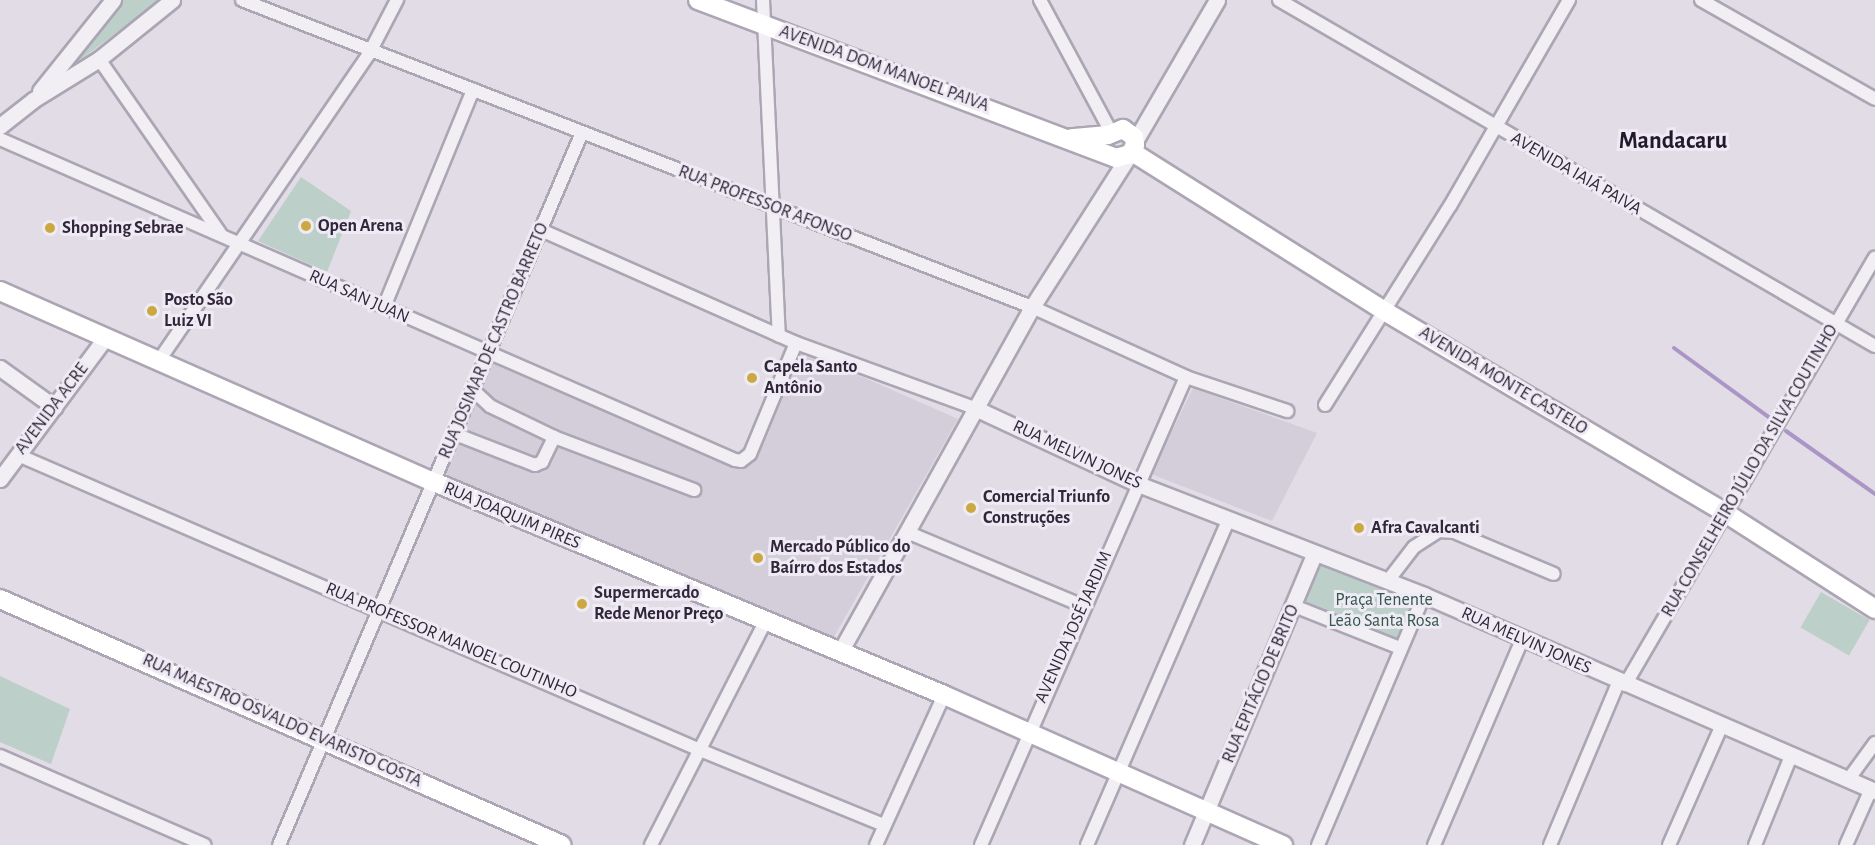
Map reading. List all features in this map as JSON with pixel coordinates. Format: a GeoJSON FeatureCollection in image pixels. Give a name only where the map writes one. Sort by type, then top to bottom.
{"type":"FeatureCollection","features":[{"type":"Feature","properties":{"kind":"main road","name":"AVENIDA DOM MANOEL PAIVA"},"geometry":{"type":"LineString","coordinates":[[698,0],[1071,138],[1120,144]]}},
{"type":"Feature","properties":{"kind":"main road","name":"AVENIDA MONTE CASTELO"},"geometry":{"type":"LineString","coordinates":[[1120,144],[1386,312],[1727,514],[1875,609]]}},
{"type":"Feature","properties":{"kind":"main road","name":"RUA JOAQUIM PIRES"},"geometry":{"type":"LineString","coordinates":[[0,291],[105,338],[160,359],[434,482],[944,695],[1027,735],[1283,845]]}},
{"type":"Feature","properties":{"kind":"main road","name":"RUA MAESTRO OSVALDO EVARISTO COSTA"},"geometry":{"type":"LineString","coordinates":[[0,599],[323,738],[562,845]]}},
{"type":"Feature","properties":{"kind":"street"},"geometry":{"type":"LineString","coordinates":[[33,100],[113,0]]}},
{"type":"Feature","properties":{"kind":"street"},"geometry":{"type":"LineString","coordinates":[[150,0],[167,5]]}},
{"type":"Feature","properties":{"kind":"street","name":"RUA PROFESSOR AFONSO"},"geometry":{"type":"LineString","coordinates":[[242,0],[370,52],[473,90],[581,135],[1032,307],[1186,377],[1287,411]]}},
{"type":"Feature","properties":{"kind":"street"},"geometry":{"type":"LineString","coordinates":[[160,359],[370,52],[397,0]]}},
{"type":"Feature","properties":{"kind":"street"},"geometry":{"type":"LineString","coordinates":[[763,0],[779,336]]}},
{"type":"Feature","properties":{"kind":"street"},"geometry":{"type":"LineString","coordinates":[[1040,0],[1120,144]]}},
{"type":"Feature","properties":{"kind":"street"},"geometry":{"type":"LineString","coordinates":[[840,652],[977,410],[1032,307],[1105,190],[1120,144],[1154,106],[1217,0]]}},
{"type":"Feature","properties":{"kind":"street","name":"AVENIDA IAIÁ PAIVA"},"geometry":{"type":"LineString","coordinates":[[1279,0],[1875,346]]}},
{"type":"Feature","properties":{"kind":"street"},"geometry":{"type":"LineString","coordinates":[[1325,405],[1386,312],[1569,0]]}},
{"type":"Feature","properties":{"kind":"street"},"geometry":{"type":"LineString","coordinates":[[1701,0],[1875,99]]}},
{"type":"Feature","properties":{"kind":"street"},"geometry":{"type":"LineString","coordinates":[[0,126],[33,100],[99,58],[167,5]]}},
{"type":"Feature","properties":{"kind":"street"},"geometry":{"type":"LineString","coordinates":[[99,58],[220,234]]}},
{"type":"Feature","properties":{"kind":"street"},"geometry":{"type":"LineString","coordinates":[[384,307],[473,90]]}},
{"type":"Feature","properties":{"kind":"street","name":"RUA JOSIMAR DE CASTRO BARRETO"},"geometry":{"type":"LineString","coordinates":[[279,845],[377,608],[490,355],[581,135]]}},
{"type":"Feature","properties":{"kind":"street","name":"RUA SAN JUAN"},"geometry":{"type":"LineString","coordinates":[[0,140],[220,234],[240,245],[718,454],[741,461],[747,459],[768,417],[796,343]]}},
{"type":"Feature","properties":{"kind":"street"},"geometry":{"type":"LineString","coordinates":[[541,230],[779,336],[977,410]]}},
{"type":"Feature","properties":{"kind":"street","name":"RUA CONSELHEIRO JÚLIO DA SILVA COUTINHO"},"geometry":{"type":"LineString","coordinates":[[1550,845],[1621,684],[1727,514],[1875,258]]}},
{"type":"Feature","properties":{"kind":"street","name":"AVENIDA ACRE"},"geometry":{"type":"LineString","coordinates":[[0,479],[105,338]]}},
{"type":"Feature","properties":{"kind":"street"},"geometry":{"type":"LineString","coordinates":[[0,368],[54,407]]}},
{"type":"Feature","properties":{"kind":"street","name":"AVENIDA JOSÉ JARDIM"},"geometry":{"type":"LineString","coordinates":[[981,845],[1083,606],[1186,377]]}},
{"type":"Feature","properties":{"kind":"street"},"geometry":{"type":"LineString","coordinates":[[474,391],[490,406],[554,437],[694,490]]}},
{"type":"Feature","properties":{"kind":"street","name":"RUA MELVIN JONES"},"geometry":{"type":"LineString","coordinates":[[977,410],[1138,484],[1314,555],[1424,595],[1523,637],[1621,684],[1873,790]]}},
{"type":"Feature","properties":{"kind":"street"},"geometry":{"type":"LineString","coordinates":[[455,434],[534,465],[542,462],[554,437]]}},
{"type":"Feature","properties":{"kind":"street","name":"RUA PROFESSOR MANOEL COUTINHO"},"geometry":{"type":"LineString","coordinates":[[18,455],[377,608],[700,750],[884,825]]}},
{"type":"Feature","properties":{"kind":"street"},"geometry":{"type":"LineString","coordinates":[[1087,845],[1228,520]]}},
{"type":"Feature","properties":{"kind":"street"},"geometry":{"type":"LineString","coordinates":[[1387,582],[1414,547],[1439,531],[1454,532],[1554,574]]}},
{"type":"Feature","properties":{"kind":"street"},"geometry":{"type":"LineString","coordinates":[[907,532],[1083,606]]}},
{"type":"Feature","properties":{"kind":"street","name":"RUA EPITÁCIO DE BRITO"},"geometry":{"type":"LineString","coordinates":[[1192,845],[1314,555]]}},
{"type":"Feature","properties":{"kind":"street"},"geometry":{"type":"LineString","coordinates":[[1318,845],[1424,595]]}},
{"type":"Feature","properties":{"kind":"street"},"geometry":{"type":"LineString","coordinates":[[1294,606],[1400,648]]}},
{"type":"Feature","properties":{"kind":"street"},"geometry":{"type":"LineString","coordinates":[[651,845],[765,622]]}},
{"type":"Feature","properties":{"kind":"street"},"geometry":{"type":"LineString","coordinates":[[1434,845],[1523,637]]}},
{"type":"Feature","properties":{"kind":"street"},"geometry":{"type":"LineString","coordinates":[[876,845],[944,695]]}},
{"type":"Feature","properties":{"kind":"street"},"geometry":{"type":"LineString","coordinates":[[1669,845],[1721,727]]}},
{"type":"Feature","properties":{"kind":"street"},"geometry":{"type":"LineString","coordinates":[[1848,780],[1875,743]]}},
{"type":"Feature","properties":{"kind":"street"},"geometry":{"type":"LineString","coordinates":[[0,756],[205,845]]}},
{"type":"Feature","properties":{"kind":"street"},"geometry":{"type":"LineString","coordinates":[[1755,845],[1791,756]]}},
{"type":"Feature","properties":{"kind":"street"},"geometry":{"type":"LineString","coordinates":[[1846,845],[1873,790]]}},
{"type":"Feature","properties":{"kind":"shaded area","name":"Mercado Público do Baírro dos Estados"},"geometry":{"type":"Polygon","coordinates":[[[799,349],[958,419],[831,642],[443,474],[488,360],[745,468],[799,349]]]}},
{"type":"Feature","properties":{"kind":"shaded area"},"geometry":{"type":"Polygon","coordinates":[[[1193,388],[1317,433],[1272,521],[1151,474],[1193,388]]]}},
{"type":"Feature","properties":{"kind":"green space"},"geometry":{"type":"Polygon","coordinates":[[[122,0],[160,0],[68,69],[122,0]]]}},
{"type":"Feature","properties":{"kind":"green space","name":"Open Arena"},"geometry":{"type":"Polygon","coordinates":[[[301,177],[351,211],[327,272],[258,241],[301,177]]]}},
{"type":"Feature","properties":{"kind":"green space","name":"Praça Tenente Leão Santa Rosa"},"geometry":{"type":"Polygon","coordinates":[[[1318,556],[1424,595],[1405,646],[1299,608],[1318,556]]]}},
{"type":"Feature","properties":{"kind":"green space"},"geometry":{"type":"Polygon","coordinates":[[[1821,592],[1869,620],[1849,656],[1800,628],[1821,592]]]}},
{"type":"Feature","properties":{"kind":"green space"},"geometry":{"type":"Polygon","coordinates":[[[0,676],[70,709],[51,764],[0,742],[0,676]]]}},
{"type":"Feature","properties":{"kind":"waterway"},"geometry":{"type":"LineString","coordinates":[[1674,348],[1770,418]]}},
{"type":"Feature","properties":{"kind":"waterway"},"geometry":{"type":"LineString","coordinates":[[1786,431],[1875,494]]}},
{"type":"Feature","properties":{"kind":"place","name":"Open Arena"},"geometry":{"type":"Point","coordinates":[306,226]}},
{"type":"Feature","properties":{"kind":"place","name":"Shopping Sebrae"},"geometry":{"type":"Point","coordinates":[50,228]}},
{"type":"Feature","properties":{"kind":"place","name":"Posto São Luiz VI"},"geometry":{"type":"Point","coordinates":[152,311]}},
{"type":"Feature","properties":{"kind":"place","name":"Capela Santo Antônio"},"geometry":{"type":"Point","coordinates":[752,378]}},
{"type":"Feature","properties":{"kind":"place","name":"Comercial Triunfo Construções"},"geometry":{"type":"Point","coordinates":[971,508]}},
{"type":"Feature","properties":{"kind":"place","name":"Afra Cavalcanti"},"geometry":{"type":"Point","coordinates":[1359,528]}},
{"type":"Feature","properties":{"kind":"place","name":"Mercado Público do Baírro dos Estados"},"geometry":{"type":"Point","coordinates":[758,558]}},
{"type":"Feature","properties":{"kind":"place","name":"Supermercado Rede Menor Preço"},"geometry":{"type":"Point","coordinates":[582,604]}},
{"type":"Feature","properties":{"kind":"district","name":"Mandacaru"},"geometry":{"type":"Point","coordinates":[1673,142]}}]}
